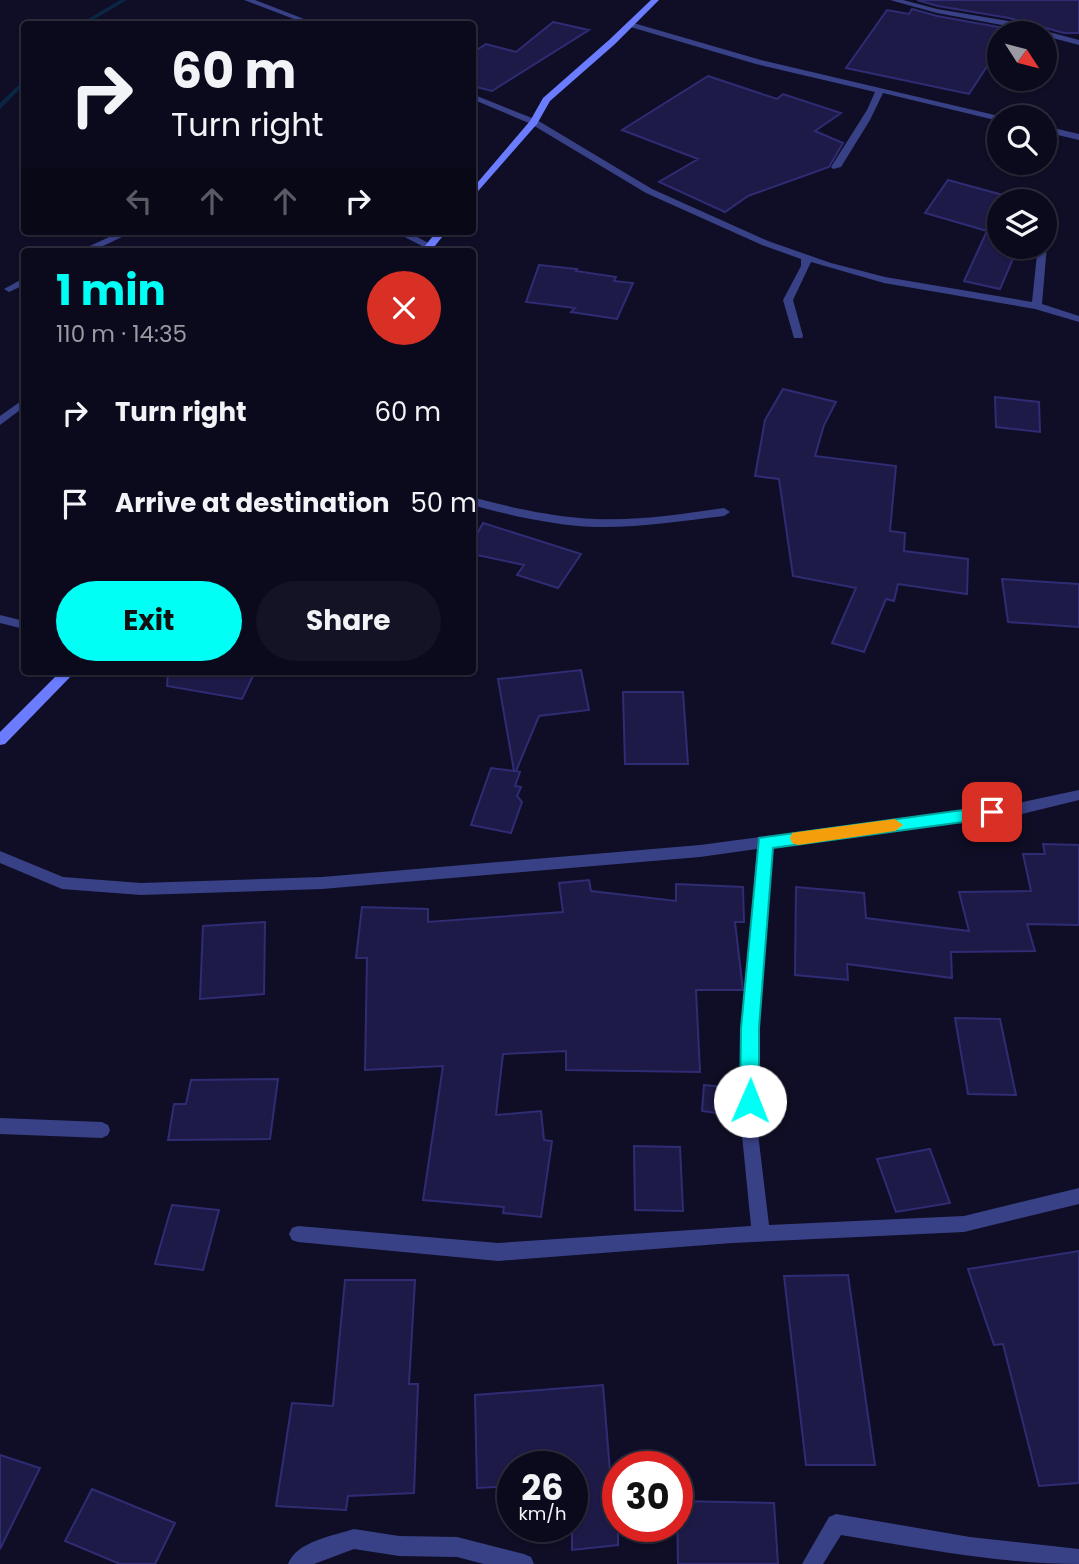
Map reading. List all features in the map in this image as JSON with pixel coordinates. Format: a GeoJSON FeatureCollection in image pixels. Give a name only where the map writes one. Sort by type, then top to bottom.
{"type":"FeatureCollection","features":[{"type":"Feature","properties":{"kind":"street"},"geometry":{"type":"LineString","coordinates":[[248,0],[305,21]]}},
{"type":"Feature","properties":{"kind":"street"},"geometry":{"type":"LineString","coordinates":[[476,190],[534,122],[546,100],[655,0]]}},
{"type":"Feature","properties":{"kind":"street"},"geometry":{"type":"LineString","coordinates":[[894,0],[937,11],[997,20],[1079,43]]}},
{"type":"Feature","properties":{"kind":"street"},"geometry":{"type":"LineString","coordinates":[[630,24],[759,62],[987,115]]}},
{"type":"Feature","properties":{"kind":"street"},"geometry":{"type":"LineString","coordinates":[[836,167],[850,141],[873,113],[880,90]]}},
{"type":"Feature","properties":{"kind":"street"},"geometry":{"type":"LineString","coordinates":[[476,98],[534,122],[649,191],[765,243],[884,280],[1037,306],[1079,318]]}},
{"type":"Feature","properties":{"kind":"street"},"geometry":{"type":"LineString","coordinates":[[1057,132],[1079,137]]}},
{"type":"Feature","properties":{"kind":"street"},"geometry":{"type":"LineString","coordinates":[[91,248],[121,235]]}},
{"type":"Feature","properties":{"kind":"street"},"geometry":{"type":"LineString","coordinates":[[404,235],[425,248]]}},
{"type":"Feature","properties":{"kind":"street"},"geometry":{"type":"LineString","coordinates":[[798,335],[788,300],[806,266],[806,257]]}},
{"type":"Feature","properties":{"kind":"street"},"geometry":{"type":"LineString","coordinates":[[1037,306],[1040,283],[1038,259]]}},
{"type":"Feature","properties":{"kind":"street"},"geometry":{"type":"LineString","coordinates":[[9,289],[21,283]]}},
{"type":"Feature","properties":{"kind":"street"},"geometry":{"type":"LineString","coordinates":[[0,422],[21,404]]}},
{"type":"Feature","properties":{"kind":"street"},"geometry":{"type":"LineString","coordinates":[[476,502],[515,513],[581,522],[656,521],[724,512]]}},
{"type":"Feature","properties":{"kind":"street"},"geometry":{"type":"LineString","coordinates":[[0,619],[21,624]]}},
{"type":"Feature","properties":{"kind":"street"},"geometry":{"type":"LineString","coordinates":[[0,740],[65,675]]}},
{"type":"Feature","properties":{"kind":"street"},"geometry":{"type":"LineString","coordinates":[[0,857],[62,883],[141,889],[322,883],[700,851],[1018,808],[1079,795]]}},
{"type":"Feature","properties":{"kind":"street"},"geometry":{"type":"LineString","coordinates":[[761,1234],[749,1125],[750,1028],[765,842]]}},
{"type":"Feature","properties":{"kind":"street"},"geometry":{"type":"LineString","coordinates":[[0,1126],[102,1130]]}},
{"type":"Feature","properties":{"kind":"street"},"geometry":{"type":"LineString","coordinates":[[298,1234],[498,1251],[964,1224],[1079,1196]]}},
{"type":"Feature","properties":{"kind":"street"},"geometry":{"type":"LineString","coordinates":[[812,1564],[836,1524],[970,1546],[1079,1559]]}},
{"type":"Feature","properties":{"kind":"street"},"geometry":{"type":"LineString","coordinates":[[298,1564],[312,1553],[354,1539],[399,1546],[457,1547],[524,1564]]}},
{"type":"Feature","properties":{"kind":"building"},"geometry":{"type":"Polygon","coordinates":[[[917,0],[1079,0],[1079,33],[1057,31],[1057,21],[1020,21],[917,0]]]}},
{"type":"Feature","properties":{"kind":"building"},"geometry":{"type":"Polygon","coordinates":[[[912,9],[987,25],[987,66],[969,94],[846,68],[887,10],[909,14],[912,9]]]}},
{"type":"Feature","properties":{"kind":"building"},"geometry":{"type":"Polygon","coordinates":[[[553,22],[589,30],[492,91],[476,87],[476,50],[486,44],[516,52],[553,22]]]}},
{"type":"Feature","properties":{"kind":"building"},"geometry":{"type":"Polygon","coordinates":[[[708,76],[777,99],[783,94],[841,113],[815,131],[843,143],[829,167],[748,196],[725,212],[659,182],[698,159],[622,130],[708,76]]]}},
{"type":"Feature","properties":{"kind":"building"},"geometry":{"type":"Polygon","coordinates":[[[948,180],[987,191],[987,231],[925,213],[948,180]]]}},
{"type":"Feature","properties":{"kind":"building"},"geometry":{"type":"Polygon","coordinates":[[[987,231],[987,259],[1013,259],[1000,289],[964,281],[987,231]]]}},
{"type":"Feature","properties":{"kind":"building"},"geometry":{"type":"Polygon","coordinates":[[[539,265],[577,269],[576,271],[616,277],[614,281],[633,283],[617,319],[571,312],[575,308],[526,302],[539,265]]]}},
{"type":"Feature","properties":{"kind":"building"},"geometry":{"type":"Polygon","coordinates":[[[783,389],[836,402],[824,425],[815,456],[896,466],[890,531],[905,533],[904,551],[968,559],[967,594],[898,584],[894,601],[886,599],[864,652],[832,643],[856,588],[793,576],[779,479],[755,476],[765,420],[783,389]]]}},
{"type":"Feature","properties":{"kind":"building"},"geometry":{"type":"Polygon","coordinates":[[[995,397],[1039,402],[1040,432],[996,427],[995,397]]]}},
{"type":"Feature","properties":{"kind":"building"},"geometry":{"type":"Polygon","coordinates":[[[483,523],[581,554],[558,588],[517,575],[524,565],[476,555],[476,536],[483,523]]]}},
{"type":"Feature","properties":{"kind":"building"},"geometry":{"type":"Polygon","coordinates":[[[1002,579],[1079,584],[1079,627],[1008,622],[1002,579]]]}},
{"type":"Feature","properties":{"kind":"building"},"geometry":{"type":"Polygon","coordinates":[[[581,670],[589,710],[539,716],[516,771],[520,772],[515,786],[521,787],[517,796],[522,802],[511,833],[471,825],[491,768],[514,771],[498,679],[581,670]]]}},
{"type":"Feature","properties":{"kind":"building"},"geometry":{"type":"Polygon","coordinates":[[[168,675],[254,675],[242,699],[167,686],[168,675]]]}},
{"type":"Feature","properties":{"kind":"building"},"geometry":{"type":"Polygon","coordinates":[[[623,692],[683,692],[688,764],[625,764],[623,692]]]}},
{"type":"Feature","properties":{"kind":"building"},"geometry":{"type":"Polygon","coordinates":[[[1043,844],[1079,845],[1079,925],[1027,924],[1035,951],[951,952],[952,978],[847,964],[848,980],[795,975],[796,887],[864,893],[866,918],[969,931],[959,892],[1031,891],[1023,854],[1045,854],[1043,844]]]}},
{"type":"Feature","properties":{"kind":"building"},"geometry":{"type":"Polygon","coordinates":[[[589,880],[591,891],[676,901],[676,884],[743,887],[744,922],[735,922],[743,990],[696,990],[700,1072],[566,1070],[566,1051],[503,1054],[496,1115],[541,1111],[544,1140],[552,1141],[541,1217],[503,1213],[504,1207],[423,1200],[443,1066],[365,1070],[367,958],[356,958],[362,907],[428,909],[428,922],[563,912],[559,883],[589,880]]]}},
{"type":"Feature","properties":{"kind":"building"},"geometry":{"type":"Polygon","coordinates":[[[265,922],[264,994],[200,999],[203,926],[265,922]]]}},
{"type":"Feature","properties":{"kind":"building"},"geometry":{"type":"Polygon","coordinates":[[[955,1018],[1000,1019],[1016,1095],[968,1094],[955,1018]]]}},
{"type":"Feature","properties":{"kind":"building"},"geometry":{"type":"Polygon","coordinates":[[[278,1079],[270,1139],[168,1140],[174,1104],[186,1104],[191,1080],[278,1079]]]}},
{"type":"Feature","properties":{"kind":"building"},"geometry":{"type":"Polygon","coordinates":[[[704,1085],[733,1088],[731,1115],[702,1111],[704,1085]]]}},
{"type":"Feature","properties":{"kind":"building"},"geometry":{"type":"Polygon","coordinates":[[[634,1146],[680,1147],[683,1211],[635,1210],[634,1146]]]}},
{"type":"Feature","properties":{"kind":"building"},"geometry":{"type":"Polygon","coordinates":[[[930,1149],[950,1203],[896,1212],[877,1159],[930,1149]]]}},
{"type":"Feature","properties":{"kind":"building"},"geometry":{"type":"Polygon","coordinates":[[[172,1205],[219,1210],[203,1270],[155,1264],[172,1205]]]}},
{"type":"Feature","properties":{"kind":"building"},"geometry":{"type":"Polygon","coordinates":[[[1079,1251],[1079,1483],[1039,1486],[1003,1344],[994,1345],[968,1269],[1079,1251]]]}},
{"type":"Feature","properties":{"kind":"building"},"geometry":{"type":"Polygon","coordinates":[[[848,1275],[875,1465],[806,1465],[784,1276],[848,1275]]]}},
{"type":"Feature","properties":{"kind":"building"},"geometry":{"type":"Polygon","coordinates":[[[345,1280],[415,1280],[409,1384],[418,1384],[414,1493],[348,1496],[346,1510],[276,1506],[292,1403],[333,1406],[345,1280]]]}},
{"type":"Feature","properties":{"kind":"building"},"geometry":{"type":"Polygon","coordinates":[[[603,1385],[608,1451],[602,1451],[602,1542],[618,1542],[618,1545],[572,1550],[572,1542],[588,1542],[588,1451],[497,1451],[497,1487],[477,1488],[475,1395],[603,1385]]]}},
{"type":"Feature","properties":{"kind":"building"},"geometry":{"type":"Polygon","coordinates":[[[0,1455],[40,1468],[0,1549],[0,1455]]]}},
{"type":"Feature","properties":{"kind":"building"},"geometry":{"type":"Polygon","coordinates":[[[92,1489],[175,1523],[155,1564],[120,1564],[65,1541],[92,1489]]]}},
{"type":"Feature","properties":{"kind":"building"},"geometry":{"type":"Polygon","coordinates":[[[693,1501],[774,1503],[778,1564],[678,1564],[678,1542],[693,1542],[693,1501]]]}},
{"type":"Feature","properties":{"kind":"waterway"},"geometry":{"type":"LineString","coordinates":[[88,21],[124,0]]}},
{"type":"Feature","properties":{"kind":"waterway"},"geometry":{"type":"LineString","coordinates":[[0,107],[21,85]]}},
{"type":"Feature","properties":{"kind":"slow traffic"},"geometry":{"type":"LineString","coordinates":[[798,838],[895,825]]}},
{"type":"Feature","properties":{"kind":"route"},"geometry":{"type":"LineString","coordinates":[[750,1101],[750,1028],[761,922],[765,842],[992,812]]}}]}
